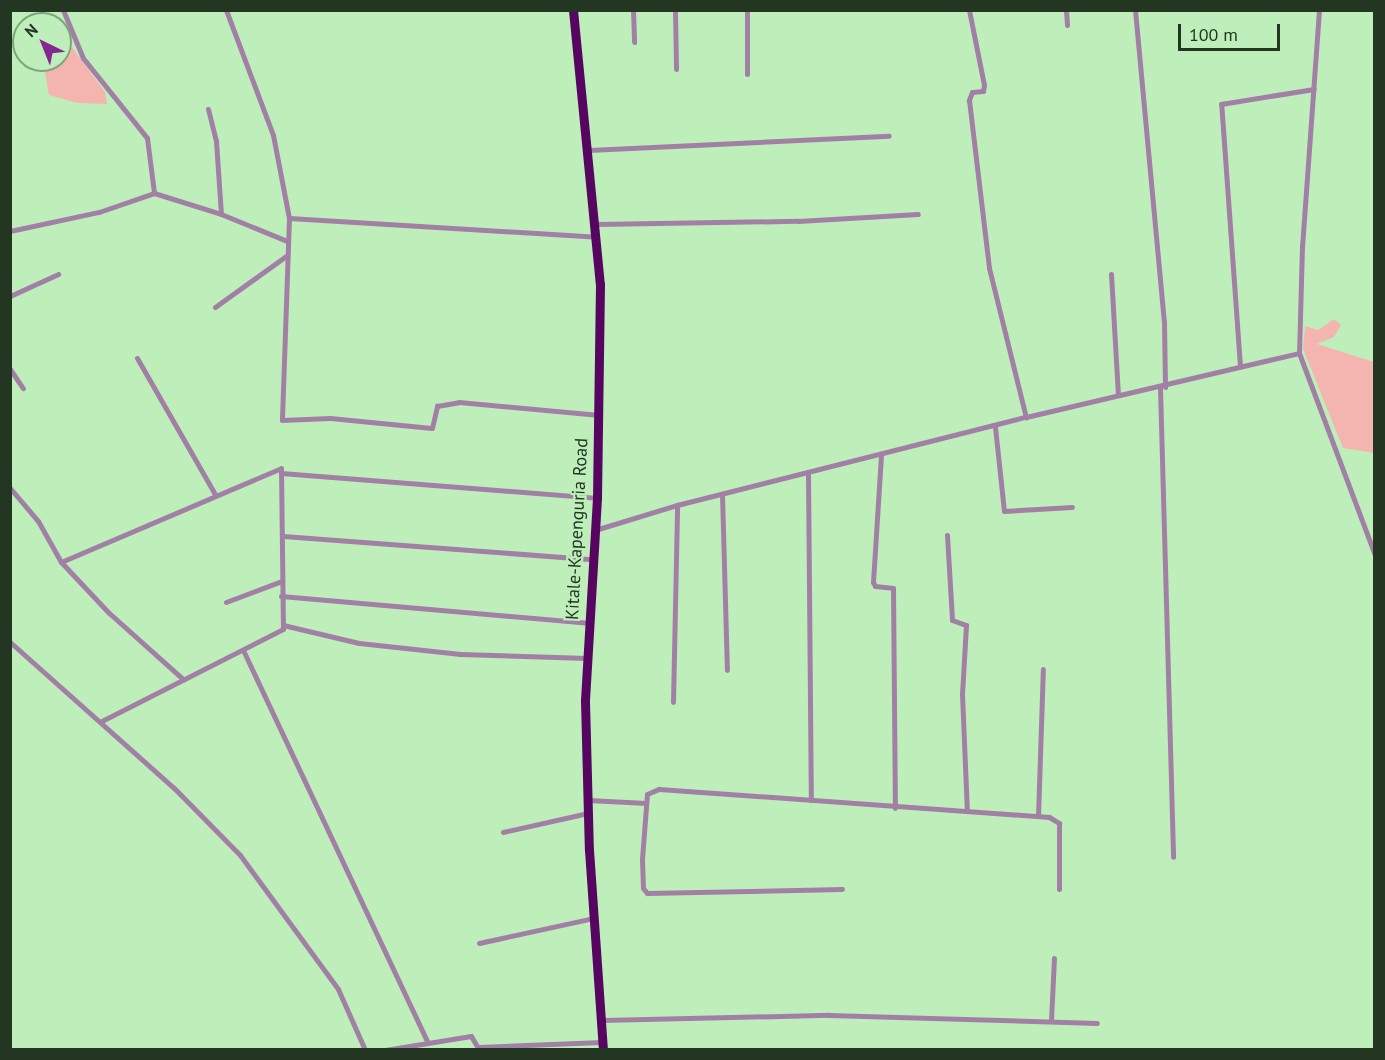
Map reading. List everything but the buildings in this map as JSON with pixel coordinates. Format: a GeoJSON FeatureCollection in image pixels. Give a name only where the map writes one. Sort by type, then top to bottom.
{"type":"FeatureCollection","features":[{"type":"Feature","properties":{"kind":"highway","name":"Kitale-Kapenguria Road"},"geometry":{"type":"LineString","coordinates":[[573,10],[597,237],[599,415],[597,498],[591,558],[587,658],[588,813],[603,1046]]}},
{"type":"Feature","properties":{"kind":"street"},"geometry":{"type":"LineString","coordinates":[[63,10],[83,58],[147,138],[154,193]]}},
{"type":"Feature","properties":{"kind":"street"},"geometry":{"type":"LineString","coordinates":[[226,10],[273,135],[289,218],[282,420],[330,418],[432,428],[437,406],[459,402],[599,415]]}},
{"type":"Feature","properties":{"kind":"street"},"geometry":{"type":"LineString","coordinates":[[633,10],[634,42]]}},
{"type":"Feature","properties":{"kind":"street"},"geometry":{"type":"LineString","coordinates":[[675,10],[676,69]]}},
{"type":"Feature","properties":{"kind":"street"},"geometry":{"type":"LineString","coordinates":[[747,10],[747,74]]}},
{"type":"Feature","properties":{"kind":"street"},"geometry":{"type":"LineString","coordinates":[[969,10],[984,85],[983,91],[972,92],[969,100],[989,268],[1026,417]]}},
{"type":"Feature","properties":{"kind":"street"},"geometry":{"type":"LineString","coordinates":[[1066,10],[1067,25]]}},
{"type":"Feature","properties":{"kind":"street"},"geometry":{"type":"LineString","coordinates":[[1134,10],[1164,322],[1162,388],[1173,857]]}},
{"type":"Feature","properties":{"kind":"street"},"geometry":{"type":"LineString","coordinates":[[1319,10],[1299,353],[1374,553]]}},
{"type":"Feature","properties":{"kind":"street"},"geometry":{"type":"LineString","coordinates":[[1240,366],[1221,104],[1314,89]]}},
{"type":"Feature","properties":{"kind":"street"},"geometry":{"type":"LineString","coordinates":[[208,109],[216,141],[221,214]]}},
{"type":"Feature","properties":{"kind":"street"},"geometry":{"type":"LineString","coordinates":[[589,150],[889,136]]}},
{"type":"Feature","properties":{"kind":"street"},"geometry":{"type":"LineString","coordinates":[[10,231],[99,212],[154,193],[221,214],[287,241]]}},
{"type":"Feature","properties":{"kind":"street"},"geometry":{"type":"LineString","coordinates":[[596,224],[798,221],[918,214]]}},
{"type":"Feature","properties":{"kind":"street"},"geometry":{"type":"LineString","coordinates":[[289,218],[597,237]]}},
{"type":"Feature","properties":{"kind":"street"},"geometry":{"type":"LineString","coordinates":[[215,307],[286,256]]}},
{"type":"Feature","properties":{"kind":"street"},"geometry":{"type":"LineString","coordinates":[[10,296],[58,274]]}},
{"type":"Feature","properties":{"kind":"street"},"geometry":{"type":"LineString","coordinates":[[1111,274],[1118,395]]}},
{"type":"Feature","properties":{"kind":"street"},"geometry":{"type":"LineString","coordinates":[[593,531],[677,505],[995,427],[1026,417],[1118,395],[1162,388],[1240,366],[1299,353]]}},
{"type":"Feature","properties":{"kind":"street"},"geometry":{"type":"LineString","coordinates":[[137,358],[215,494]]}},
{"type":"Feature","properties":{"kind":"street"},"geometry":{"type":"LineString","coordinates":[[10,369],[23,388]]}},
{"type":"Feature","properties":{"kind":"street"},"geometry":{"type":"LineString","coordinates":[[995,427],[1004,511],[1072,507]]}},
{"type":"Feature","properties":{"kind":"street"},"geometry":{"type":"LineString","coordinates":[[881,455],[873,582],[874,586],[893,588],[895,808]]}},
{"type":"Feature","properties":{"kind":"street"},"geometry":{"type":"LineString","coordinates":[[61,562],[215,494],[281,468],[283,629],[100,722]]}},
{"type":"Feature","properties":{"kind":"street"},"geometry":{"type":"LineString","coordinates":[[281,473],[597,498]]}},
{"type":"Feature","properties":{"kind":"street"},"geometry":{"type":"LineString","coordinates":[[808,473],[812,800]]}},
{"type":"Feature","properties":{"kind":"street"},"geometry":{"type":"LineString","coordinates":[[10,488],[38,521],[61,562],[108,612],[183,679]]}},
{"type":"Feature","properties":{"kind":"street"},"geometry":{"type":"LineString","coordinates":[[722,494],[727,670]]}},
{"type":"Feature","properties":{"kind":"street"},"geometry":{"type":"LineString","coordinates":[[673,702],[677,505]]}},
{"type":"Feature","properties":{"kind":"street"},"geometry":{"type":"LineString","coordinates":[[947,535],[952,620],[966,625],[962,694],[967,811]]}},
{"type":"Feature","properties":{"kind":"street"},"geometry":{"type":"LineString","coordinates":[[283,536],[591,558]]}},
{"type":"Feature","properties":{"kind":"street"},"geometry":{"type":"LineString","coordinates":[[226,602],[282,581]]}},
{"type":"Feature","properties":{"kind":"street"},"geometry":{"type":"LineString","coordinates":[[281,596],[588,623]]}},
{"type":"Feature","properties":{"kind":"street"},"geometry":{"type":"LineString","coordinates":[[283,625],[359,643],[460,654],[587,658]]}},
{"type":"Feature","properties":{"kind":"street"},"geometry":{"type":"LineString","coordinates":[[10,642],[100,722],[240,855],[338,988],[365,1050]]}},
{"type":"Feature","properties":{"kind":"street"},"geometry":{"type":"LineString","coordinates":[[243,650],[427,1041]]}},
{"type":"Feature","properties":{"kind":"street"},"geometry":{"type":"LineString","coordinates":[[1038,816],[1043,669]]}},
{"type":"Feature","properties":{"kind":"street"},"geometry":{"type":"LineString","coordinates":[[842,889],[647,893],[643,888],[642,859],[646,802],[650,790],[1038,816],[1059,823],[1059,889]]}},
{"type":"Feature","properties":{"kind":"street"},"geometry":{"type":"LineString","coordinates":[[588,800],[646,802]]}},
{"type":"Feature","properties":{"kind":"street"},"geometry":{"type":"LineString","coordinates":[[503,832],[588,813]]}},
{"type":"Feature","properties":{"kind":"street"},"geometry":{"type":"LineString","coordinates":[[479,943],[594,918]]}},
{"type":"Feature","properties":{"kind":"street"},"geometry":{"type":"LineString","coordinates":[[1051,1021],[1054,958]]}},
{"type":"Feature","properties":{"kind":"street"},"geometry":{"type":"LineString","coordinates":[[602,1020],[829,1015],[1097,1023]]}},
{"type":"Feature","properties":{"kind":"street"},"geometry":{"type":"LineString","coordinates":[[384,1050],[427,1041],[471,1036],[478,1048],[603,1046]]}},
{"type":"Feature","properties":{"kind":"shaded area"},"geometry":{"type":"Polygon","coordinates":[[[72,47],[105,92],[107,104],[77,103],[49,95],[45,73],[72,72],[72,47]]]}},
{"type":"Feature","properties":{"kind":"shaded area"},"geometry":{"type":"Polygon","coordinates":[[[1334,319],[1341,325],[1334,337],[1317,344],[1374,362],[1374,453],[1343,448],[1303,349],[1305,326],[1318,330],[1334,319]]]}}]}
